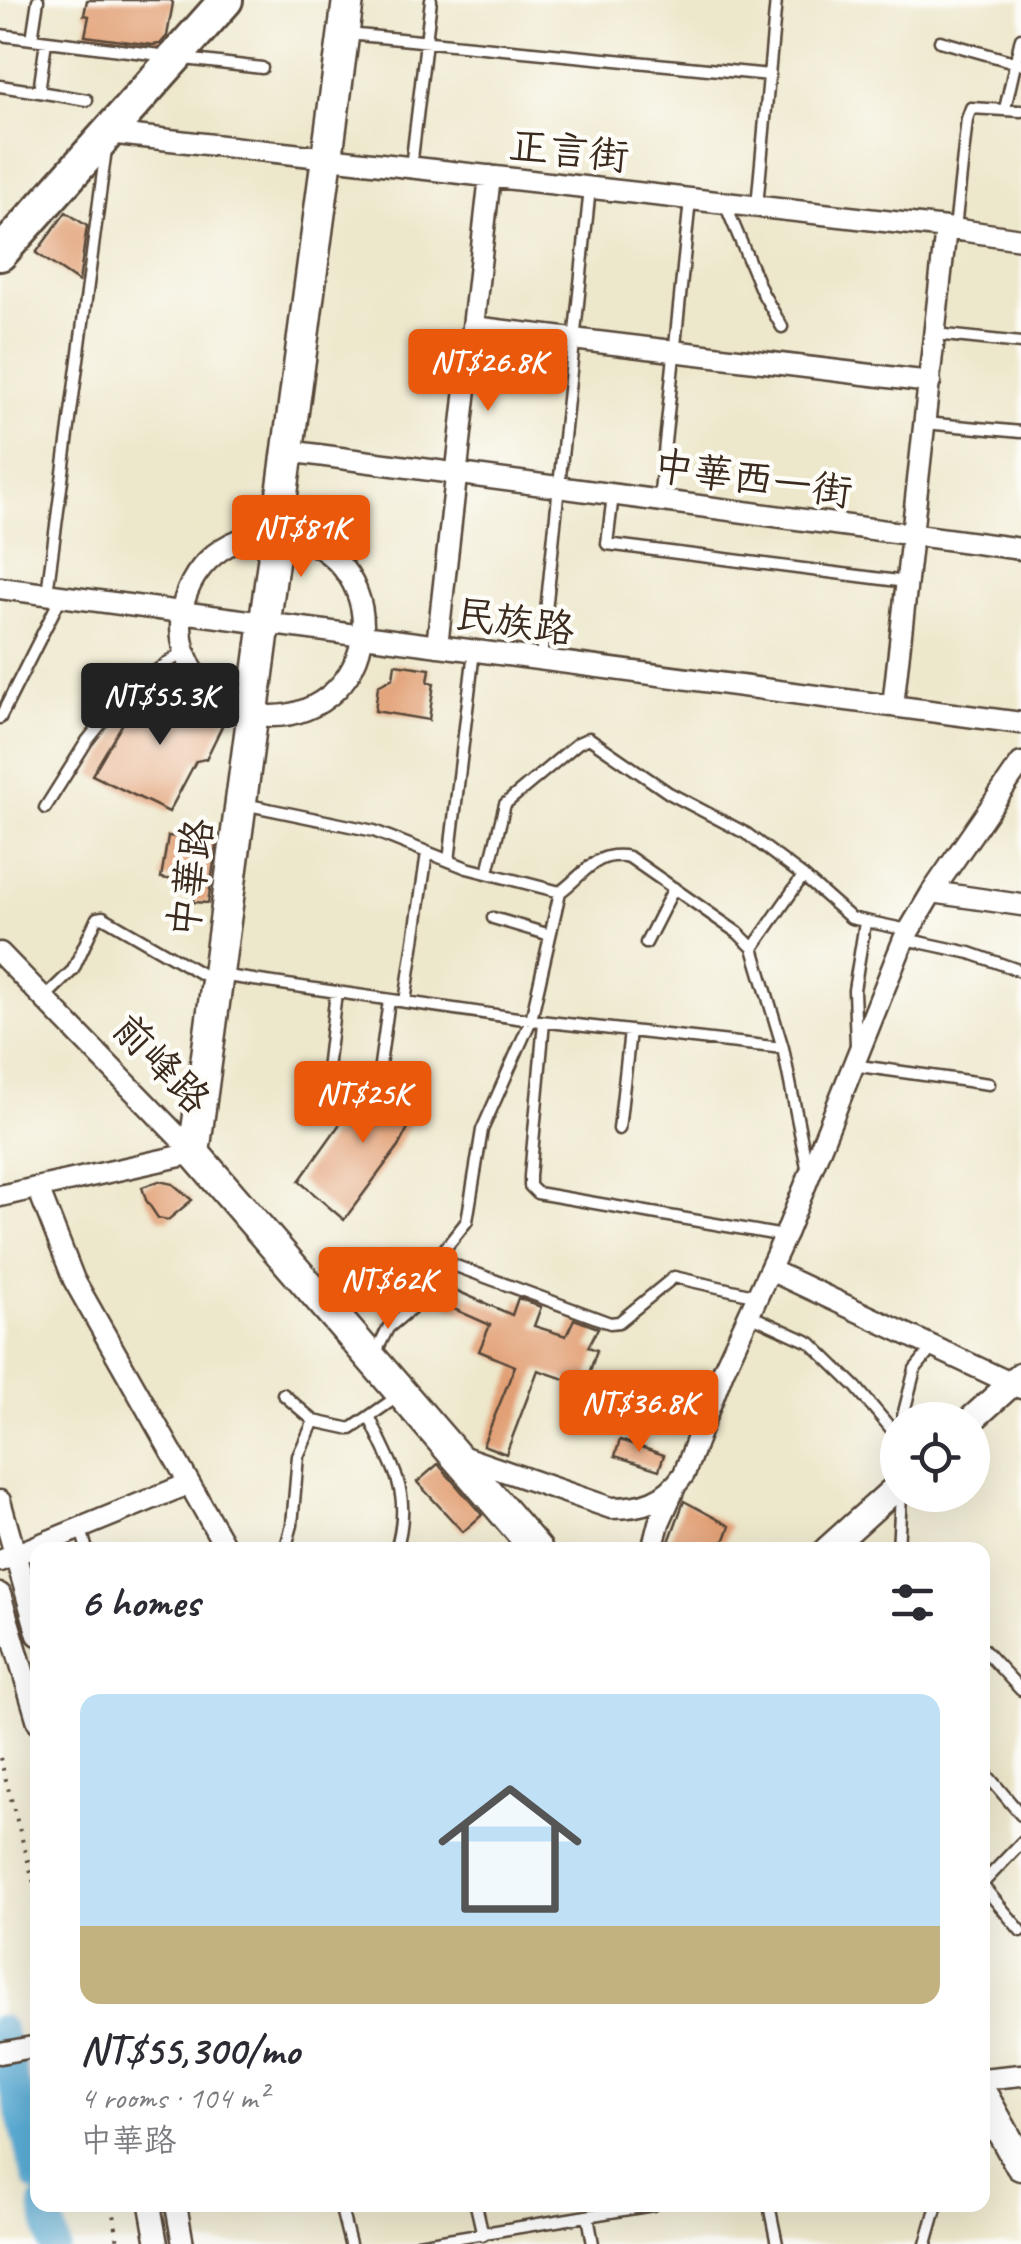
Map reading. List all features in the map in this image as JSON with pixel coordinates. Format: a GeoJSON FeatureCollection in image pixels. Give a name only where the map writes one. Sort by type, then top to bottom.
{"type":"FeatureCollection","features":[{"type":"Feature","properties":{"kind":"main road"},"geometry":{"type":"LineString","coordinates":[[0,254],[226,0]]}},
{"type":"Feature","properties":{"kind":"main road","name":"中華路"},"geometry":{"type":"LineString","coordinates":[[194,1153],[348,0]]}},
{"type":"Feature","properties":{"kind":"main road","name":"前峰路"},"geometry":{"type":"LineString","coordinates":[[194,1153],[530,1542]]}},
{"type":"Feature","properties":{"kind":"main road"},"geometry":{"type":"LineString","coordinates":[[990,2105],[1012,2132],[1021,2166]]}},
{"type":"Feature","properties":{"kind":"street","name":"正言街"},"geometry":{"type":"LineString","coordinates":[[108,133],[1021,239]]}},
{"type":"Feature","properties":{"kind":"street"},"geometry":{"type":"LineString","coordinates":[[437,646],[490,176]]}},
{"type":"Feature","properties":{"kind":"street"},"geometry":{"type":"LineString","coordinates":[[893,706],[935,334],[951,228]]}},
{"type":"Feature","properties":{"kind":"street"},"geometry":{"type":"LineString","coordinates":[[473,326],[930,382]]}},
{"type":"Feature","properties":{"kind":"street","name":"中華西一街"},"geometry":{"type":"LineString","coordinates":[[288,451],[1021,549]]}},
{"type":"Feature","properties":{"kind":"street"},"geometry":{"type":"LineString","coordinates":[[277,532],[312,542],[336,558],[358,594],[364,636],[355,664],[339,688],[316,706],[288,715],[252,715],[208,691],[191,668],[181,612],[189,585],[205,561],[228,544],[256,534],[277,532]]}},
{"type":"Feature","properties":{"kind":"street","name":"民族路"},"geometry":{"type":"LineString","coordinates":[[0,588],[1021,723]]}},
{"type":"Feature","properties":{"kind":"street"},"geometry":{"type":"LineString","coordinates":[[654,1542],[658,1523],[684,1474],[723,1372],[785,1236],[907,935],[1021,763]]}},
{"type":"Feature","properties":{"kind":"street"},"geometry":{"type":"LineString","coordinates":[[932,892],[1021,905]]}},
{"type":"Feature","properties":{"kind":"street","name":"前峰路"},"geometry":{"type":"LineString","coordinates":[[0,953],[194,1153]]}},
{"type":"Feature","properties":{"kind":"street"},"geometry":{"type":"LineString","coordinates":[[0,1196],[194,1153]]}},
{"type":"Feature","properties":{"kind":"street"},"geometry":{"type":"LineString","coordinates":[[38,1188],[74,1280],[222,1542]]}},
{"type":"Feature","properties":{"kind":"street"},"geometry":{"type":"LineString","coordinates":[[770,1270],[933,1347],[1018,1382],[990,1405]]}},
{"type":"Feature","properties":{"kind":"street"},"geometry":{"type":"LineString","coordinates":[[454,1454],[611,1508],[655,1502],[675,1487]]}},
{"type":"Feature","properties":{"kind":"street"},"geometry":{"type":"LineString","coordinates":[[84,1540],[188,1484]]}},
{"type":"Feature","properties":{"kind":"street"},"geometry":{"type":"LineString","coordinates":[[0,1501],[7,1558],[30,1615]]}},
{"type":"Feature","properties":{"kind":"street"},"geometry":{"type":"LineString","coordinates":[[836,1542],[880,1502]]}},
{"type":"Feature","properties":{"kind":"street"},"geometry":{"type":"LineString","coordinates":[[0,1594],[30,1695]]}},
{"type":"Feature","properties":{"kind":"street"},"geometry":{"type":"LineString","coordinates":[[0,2053],[30,2047]]}},
{"type":"Feature","properties":{"kind":"street"},"geometry":{"type":"LineString","coordinates":[[990,2078],[1021,2076]]}},
{"type":"Feature","properties":{"kind":"street"},"geometry":{"type":"LineString","coordinates":[[151,2212],[157,2244]]}},
{"type":"Feature","properties":{"kind":"street"},"geometry":{"type":"LineString","coordinates":[[177,2212],[183,2244]]}},
{"type":"Feature","properties":{"kind":"lane"},"geometry":{"type":"LineString","coordinates":[[32,39],[38,0]]}},
{"type":"Feature","properties":{"kind":"lane"},"geometry":{"type":"LineString","coordinates":[[411,167],[431,0]]}},
{"type":"Feature","properties":{"kind":"lane"},"geometry":{"type":"LineString","coordinates":[[758,206],[776,0]]}},
{"type":"Feature","properties":{"kind":"lane"},"geometry":{"type":"LineString","coordinates":[[343,34],[770,76]]}},
{"type":"Feature","properties":{"kind":"lane"},"geometry":{"type":"LineString","coordinates":[[0,35],[262,68]]}},
{"type":"Feature","properties":{"kind":"lane"},"geometry":{"type":"LineString","coordinates":[[1005,109],[1021,38]]}},
{"type":"Feature","properties":{"kind":"lane"},"geometry":{"type":"LineString","coordinates":[[39,92],[46,41]]}},
{"type":"Feature","properties":{"kind":"lane"},"geometry":{"type":"LineString","coordinates":[[940,41],[1018,64]]}},
{"type":"Feature","properties":{"kind":"lane"},"geometry":{"type":"LineString","coordinates":[[0,86],[87,100]]}},
{"type":"Feature","properties":{"kind":"lane"},"geometry":{"type":"LineString","coordinates":[[951,228],[967,119],[972,108],[1021,112]]}},
{"type":"Feature","properties":{"kind":"lane"},"geometry":{"type":"LineString","coordinates":[[0,718],[54,596],[108,133]]}},
{"type":"Feature","properties":{"kind":"lane"},"geometry":{"type":"LineString","coordinates":[[541,660],[590,188]]}},
{"type":"Feature","properties":{"kind":"lane"},"geometry":{"type":"LineString","coordinates":[[659,501],[690,199]]}},
{"type":"Feature","properties":{"kind":"lane"},"geometry":{"type":"LineString","coordinates":[[724,203],[762,292],[782,327]]}},
{"type":"Feature","properties":{"kind":"lane"},"geometry":{"type":"LineString","coordinates":[[935,334],[1021,343]]}},
{"type":"Feature","properties":{"kind":"lane"},"geometry":{"type":"LineString","coordinates":[[925,423],[1021,432]]}},
{"type":"Feature","properties":{"kind":"lane"},"geometry":{"type":"LineString","coordinates":[[614,495],[607,544],[907,582]]}},
{"type":"Feature","properties":{"kind":"lane"},"geometry":{"type":"LineString","coordinates":[[45,808],[87,741],[128,690],[185,651]]}},
{"type":"Feature","properties":{"kind":"lane"},"geometry":{"type":"LineString","coordinates":[[448,861],[474,651]]}},
{"type":"Feature","properties":{"kind":"lane"},"geometry":{"type":"LineString","coordinates":[[488,872],[505,804],[589,738],[669,793],[747,834],[850,918],[970,952],[1021,971]]}},
{"type":"Feature","properties":{"kind":"lane"},"geometry":{"type":"LineString","coordinates":[[241,804],[374,831],[448,861],[560,892]]}},
{"type":"Feature","properties":{"kind":"lane"},"geometry":{"type":"LineString","coordinates":[[405,1002],[427,853]]}},
{"type":"Feature","properties":{"kind":"lane"},"geometry":{"type":"LineString","coordinates":[[785,1236],[537,1192],[530,1186],[538,1021],[550,935],[560,892],[597,858],[628,857],[753,948],[783,1048],[809,1178]]}},
{"type":"Feature","properties":{"kind":"lane"},"geometry":{"type":"LineString","coordinates":[[753,948],[803,876]]}},
{"type":"Feature","properties":{"kind":"lane"},"geometry":{"type":"LineString","coordinates":[[646,942],[674,888]]}},
{"type":"Feature","properties":{"kind":"lane"},"geometry":{"type":"LineString","coordinates":[[44,998],[73,970],[97,918],[103,917],[217,979],[783,1048]]}},
{"type":"Feature","properties":{"kind":"lane"},"geometry":{"type":"LineString","coordinates":[[493,918],[550,935]]}},
{"type":"Feature","properties":{"kind":"lane"},"geometry":{"type":"LineString","coordinates":[[865,923],[854,990],[854,1058],[989,1084]]}},
{"type":"Feature","properties":{"kind":"lane"},"geometry":{"type":"LineString","coordinates":[[323,1104],[336,992]]}},
{"type":"Feature","properties":{"kind":"lane"},"geometry":{"type":"LineString","coordinates":[[378,1072],[388,1000]]}},
{"type":"Feature","properties":{"kind":"lane"},"geometry":{"type":"LineString","coordinates":[[372,1359],[388,1328],[414,1306],[437,1258],[467,1221],[482,1130],[538,1021]]}},
{"type":"Feature","properties":{"kind":"lane"},"geometry":{"type":"LineString","coordinates":[[619,1129],[630,1032]]}},
{"type":"Feature","properties":{"kind":"lane"},"geometry":{"type":"LineString","coordinates":[[437,1258],[610,1323],[620,1322],[674,1277],[754,1306],[811,1342],[880,1416]]}},
{"type":"Feature","properties":{"kind":"lane"},"geometry":{"type":"LineString","coordinates":[[907,1402],[915,1369],[933,1347]]}},
{"type":"Feature","properties":{"kind":"lane"},"geometry":{"type":"LineString","coordinates":[[283,1394],[314,1421],[352,1429],[402,1393]]}},
{"type":"Feature","properties":{"kind":"lane"},"geometry":{"type":"LineString","coordinates":[[370,1418],[405,1508],[398,1542]]}},
{"type":"Feature","properties":{"kind":"lane"},"geometry":{"type":"LineString","coordinates":[[287,1542],[292,1525],[298,1456],[314,1421]]}},
{"type":"Feature","properties":{"kind":"lane"},"geometry":{"type":"LineString","coordinates":[[898,1542],[900,1512]]}},
{"type":"Feature","properties":{"kind":"lane"},"geometry":{"type":"LineString","coordinates":[[990,1657],[1021,1690]]}},
{"type":"Feature","properties":{"kind":"lane"},"geometry":{"type":"LineString","coordinates":[[990,1778],[1021,1814]]}},
{"type":"Feature","properties":{"kind":"lane"},"geometry":{"type":"LineString","coordinates":[[990,1876],[1021,1843]]}},
{"type":"Feature","properties":{"kind":"lane"},"geometry":{"type":"LineString","coordinates":[[990,1894],[1021,1932]]}},
{"type":"Feature","properties":{"kind":"lane"},"geometry":{"type":"LineString","coordinates":[[342,2212],[350,2244]]}},
{"type":"Feature","properties":{"kind":"lane"},"geometry":{"type":"LineString","coordinates":[[478,2212],[483,2235]]}},
{"type":"Feature","properties":{"kind":"lane"},"geometry":{"type":"LineString","coordinates":[[418,2244],[612,2212]]}},
{"type":"Feature","properties":{"kind":"lane"},"geometry":{"type":"LineString","coordinates":[[770,2212],[777,2244]]}},
{"type":"Feature","properties":{"kind":"lane"},"geometry":{"type":"LineString","coordinates":[[926,2244],[935,2212]]}},
{"type":"Feature","properties":{"kind":"lane"},"geometry":{"type":"LineString","coordinates":[[588,2216],[593,2244]]}},
{"type":"Feature","properties":{"kind":"path"},"geometry":{"type":"LineString","coordinates":[[0,1758],[30,1869]]}},
{"type":"Feature","properties":{"kind":"path"},"geometry":{"type":"LineString","coordinates":[[115,2212],[118,2244]]}},
{"type":"Feature","properties":{"kind":"building"},"geometry":{"type":"Polygon","coordinates":[[[87,0],[171,0],[167,36],[160,44],[152,45],[85,36],[87,0]]]}},
{"type":"Feature","properties":{"kind":"building"},"geometry":{"type":"Polygon","coordinates":[[[66,212],[87,226],[79,282],[36,253],[66,212]]]}},
{"type":"Feature","properties":{"kind":"building"},"geometry":{"type":"Polygon","coordinates":[[[395,664],[430,669],[428,682],[434,683],[429,720],[375,711],[378,686],[393,678],[395,664]]]}},
{"type":"Feature","properties":{"kind":"building"},"geometry":{"type":"Polygon","coordinates":[[[187,686],[209,712],[226,718],[206,759],[196,761],[169,812],[92,775],[123,723],[149,702],[187,686]]]}},
{"type":"Feature","properties":{"kind":"building"},"geometry":{"type":"Polygon","coordinates":[[[168,836],[217,841],[208,903],[193,902],[196,883],[161,878],[168,836]]]}},
{"type":"Feature","properties":{"kind":"building"},"geometry":{"type":"Polygon","coordinates":[[[390,1070],[427,1091],[398,1147],[344,1220],[299,1181],[347,1114],[363,1124],[390,1070]]]}},
{"type":"Feature","properties":{"kind":"building"},"geometry":{"type":"Polygon","coordinates":[[[159,1181],[173,1184],[192,1200],[168,1220],[158,1218],[142,1187],[159,1181]]]}},
{"type":"Feature","properties":{"kind":"building"},"geometry":{"type":"Polygon","coordinates":[[[455,1290],[512,1315],[518,1298],[541,1307],[534,1326],[566,1336],[574,1319],[598,1328],[588,1347],[597,1350],[585,1386],[538,1370],[506,1454],[483,1445],[515,1366],[479,1351],[490,1325],[447,1306],[455,1290]]]}},
{"type":"Feature","properties":{"kind":"building"},"geometry":{"type":"Polygon","coordinates":[[[620,1440],[664,1455],[659,1470],[615,1456],[620,1440]]]}},
{"type":"Feature","properties":{"kind":"building"},"geometry":{"type":"Polygon","coordinates":[[[438,1464],[482,1515],[463,1532],[417,1482],[438,1464]]]}},
{"type":"Feature","properties":{"kind":"building"},"geometry":{"type":"Polygon","coordinates":[[[684,1501],[730,1526],[724,1542],[669,1542],[684,1501]]]}},
{"type":"Feature","properties":{"kind":"waterway"},"geometry":{"type":"LineString","coordinates":[[0,2031],[30,2146]]}},
{"type":"Feature","properties":{"kind":"waterway"},"geometry":{"type":"LineString","coordinates":[[47,2212],[54,2244]]}}]}
